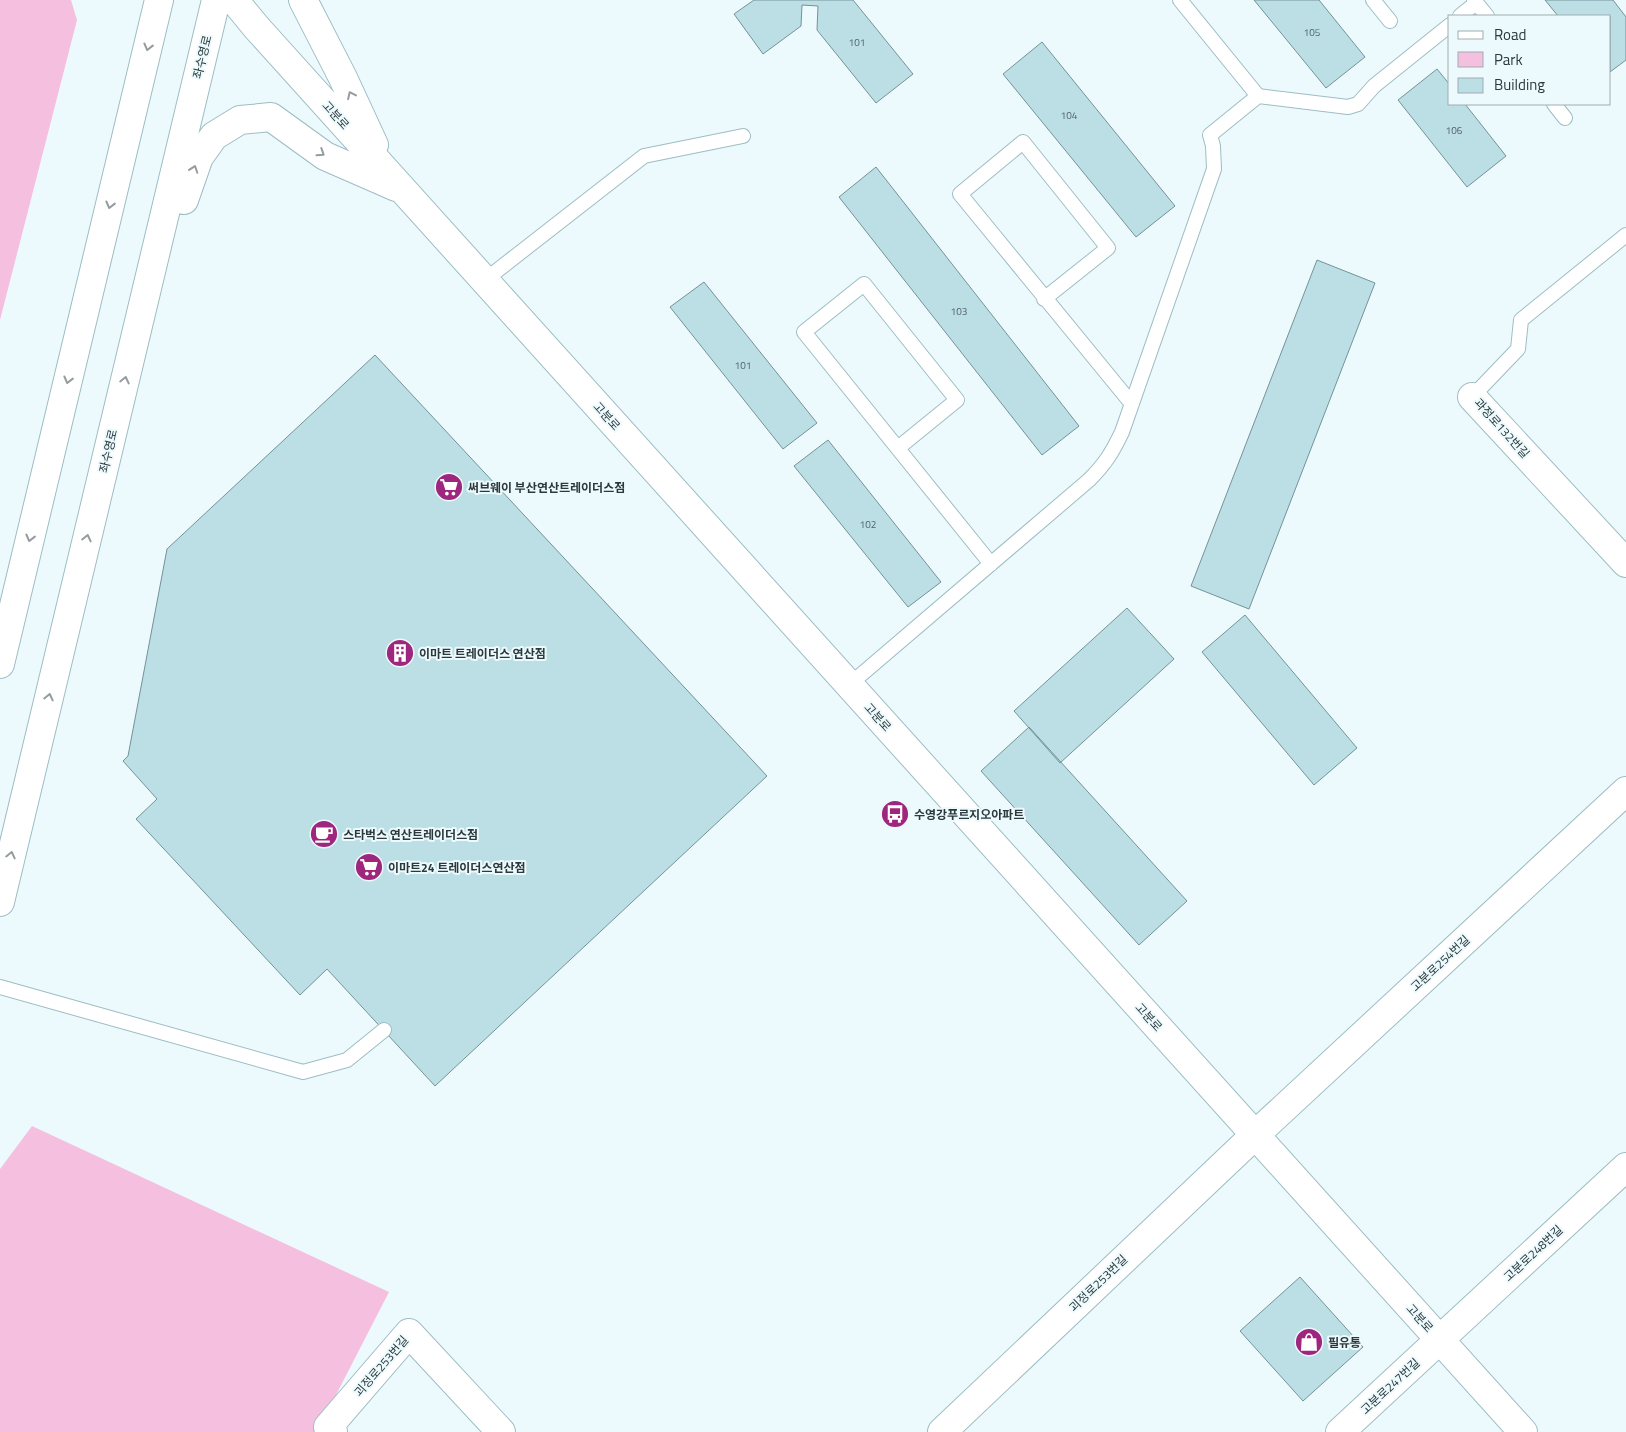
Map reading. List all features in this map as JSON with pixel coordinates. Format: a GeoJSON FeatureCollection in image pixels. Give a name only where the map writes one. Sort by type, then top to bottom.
{"type":"FeatureCollection","features":[{"type":"Feature","properties":{"kind":"main road"},"geometry":{"type":"LineString","coordinates":[[0,664],[160,0]]}},
{"type":"Feature","properties":{"kind":"main road","name":"좌수영로"},"geometry":{"type":"LineString","coordinates":[[0,902],[216,0]]}},
{"type":"Feature","properties":{"kind":"main road","name":"고분로"},"geometry":{"type":"LineString","coordinates":[[234,0],[257,28],[1523,1432]]}},
{"type":"Feature","properties":{"kind":"main road"},"geometry":{"type":"LineString","coordinates":[[303,0],[395,180]]}},
{"type":"Feature","properties":{"kind":"main road"},"geometry":{"type":"LineString","coordinates":[[153,262],[183,203],[199,157],[214,136],[240,120],[271,117],[325,156],[395,180]]}},
{"type":"Feature","properties":{"kind":"main road","name":"과정로132번길"},"geometry":{"type":"LineString","coordinates":[[1472,397],[1626,562]]}},
{"type":"Feature","properties":{"kind":"main road","name":"고분로254번길"},"geometry":{"type":"LineString","coordinates":[[1255,1135],[1626,791]]}},
{"type":"Feature","properties":{"kind":"main road","name":"괴정로253번길"},"geometry":{"type":"LineString","coordinates":[[942,1432],[1255,1135]]}},
{"type":"Feature","properties":{"kind":"main road","name":"고분로248번길"},"geometry":{"type":"LineString","coordinates":[[1439,1340],[1626,1167]]}},
{"type":"Feature","properties":{"kind":"main road","name":"괴정로253번길"},"geometry":{"type":"LineString","coordinates":[[333,1432],[328,1427],[409,1332],[501,1432]]}},
{"type":"Feature","properties":{"kind":"main road","name":"고분로247번길"},"geometry":{"type":"LineString","coordinates":[[1340,1432],[1439,1340]]}},
{"type":"Feature","properties":{"kind":"lane"},"geometry":{"type":"LineString","coordinates":[[1180,0],[1258,96],[1348,107],[1358,104],[1374,86],[1448,27]]}},
{"type":"Feature","properties":{"kind":"lane"},"geometry":{"type":"LineString","coordinates":[[1373,0],[1390,21]]}},
{"type":"Feature","properties":{"kind":"lane"},"geometry":{"type":"LineString","coordinates":[[1461,15],[1475,1],[1486,15]]}},
{"type":"Feature","properties":{"kind":"lane"},"geometry":{"type":"LineString","coordinates":[[849,685],[1089,480],[1104,465],[1122,432],[1214,169],[1213,146],[1210,135],[1258,96]]}},
{"type":"Feature","properties":{"kind":"lane"},"geometry":{"type":"LineString","coordinates":[[1555,105],[1565,118]]}},
{"type":"Feature","properties":{"kind":"lane"},"geometry":{"type":"LineString","coordinates":[[485,280],[644,156],[742,136]]}},
{"type":"Feature","properties":{"kind":"lane"},"geometry":{"type":"LineString","coordinates":[[1044,299],[1108,248],[1023,142],[960,194],[1044,299],[1132,404]]}},
{"type":"Feature","properties":{"kind":"lane","name":"과정로132번길"},"geometry":{"type":"LineString","coordinates":[[1472,397],[1518,349],[1521,320],[1626,236]]}},
{"type":"Feature","properties":{"kind":"lane"},"geometry":{"type":"LineString","coordinates":[[898,448],[957,400],[864,284],[804,332],[991,564]]}},
{"type":"Feature","properties":{"kind":"lane"},"geometry":{"type":"LineString","coordinates":[[0,987],[303,1072],[347,1060],[384,1030]]}},
{"type":"Feature","properties":{"kind":"green space"},"geometry":{"type":"Polygon","coordinates":[[[0,0],[71,0],[77,20],[0,320],[0,0]]]}},
{"type":"Feature","properties":{"kind":"green space"},"geometry":{"type":"Polygon","coordinates":[[[32,1126],[389,1292],[320,1426],[323,1432],[0,1432],[0,1169],[32,1126]]]}},
{"type":"Feature","properties":{"kind":"building"},"geometry":{"type":"Polygon","coordinates":[[[754,0],[853,0],[913,74],[876,103],[817,30],[818,6],[802,5],[801,26],[763,54],[734,14],[754,0]]]}},
{"type":"Feature","properties":{"kind":"building"},"geometry":{"type":"Polygon","coordinates":[[[1254,0],[1319,0],[1365,57],[1326,88],[1254,0]]]}},
{"type":"Feature","properties":{"kind":"building"},"geometry":{"type":"Polygon","coordinates":[[[1545,0],[1613,0],[1626,17],[1626,60],[1611,71],[1611,15],[1557,15],[1545,0]]]}},
{"type":"Feature","properties":{"kind":"building"},"geometry":{"type":"Polygon","coordinates":[[[1042,42],[1175,206],[1136,237],[1003,74],[1042,42]]]}},
{"type":"Feature","properties":{"kind":"building"},"geometry":{"type":"Polygon","coordinates":[[[1437,69],[1448,83],[1448,105],[1466,105],[1506,156],[1467,187],[1398,100],[1437,69]]]}},
{"type":"Feature","properties":{"kind":"building"},"geometry":{"type":"Polygon","coordinates":[[[876,167],[1079,426],[1042,455],[839,197],[876,167]]]}},
{"type":"Feature","properties":{"kind":"building"},"geometry":{"type":"Polygon","coordinates":[[[1317,260],[1375,283],[1249,609],[1191,586],[1317,260]]]}},
{"type":"Feature","properties":{"kind":"building"},"geometry":{"type":"Polygon","coordinates":[[[704,282],[817,423],[783,449],[670,307],[704,282]]]}},
{"type":"Feature","properties":{"kind":"building","name":"이마트 트레이더스 연산점"},"geometry":{"type":"Polygon","coordinates":[[[375,355],[767,776],[435,1086],[327,969],[300,995],[136,819],[157,799],[123,761],[128,756],[167,549],[375,355]]]}},
{"type":"Feature","properties":{"kind":"building"},"geometry":{"type":"Polygon","coordinates":[[[828,440],[941,582],[908,607],[794,466],[828,440]]]}},
{"type":"Feature","properties":{"kind":"building"},"geometry":{"type":"Polygon","coordinates":[[[1127,608],[1174,659],[1060,763],[1014,711],[1127,608]]]}},
{"type":"Feature","properties":{"kind":"building"},"geometry":{"type":"Polygon","coordinates":[[[1245,615],[1357,748],[1314,785],[1202,652],[1245,615]]]}},
{"type":"Feature","properties":{"kind":"building"},"geometry":{"type":"Polygon","coordinates":[[[1029,727],[1187,901],[1139,945],[981,771],[1029,727]]]}},
{"type":"Feature","properties":{"kind":"building"},"geometry":{"type":"Polygon","coordinates":[[[1300,1277],[1363,1347],[1303,1401],[1240,1331],[1300,1277]]]}},
{"type":"Feature","properties":{"kind":"place","name":"써브웨이 부산연산트레이더스점"},"geometry":{"type":"Point","coordinates":[449,487]}},
{"type":"Feature","properties":{"kind":"place","name":"이마트 트레이더스 연산점"},"geometry":{"type":"Point","coordinates":[400,653]}},
{"type":"Feature","properties":{"kind":"place","name":"수영강푸르지오아파트"},"geometry":{"type":"Point","coordinates":[895,814]}},
{"type":"Feature","properties":{"kind":"place","name":"스타벅스 연산트레이더스점"},"geometry":{"type":"Point","coordinates":[324,834]}},
{"type":"Feature","properties":{"kind":"place","name":"이마트24 트레이더스연산점"},"geometry":{"type":"Point","coordinates":[369,867]}},
{"type":"Feature","properties":{"kind":"place","name":"필유통"},"geometry":{"type":"Point","coordinates":[1309,1342]}}]}
